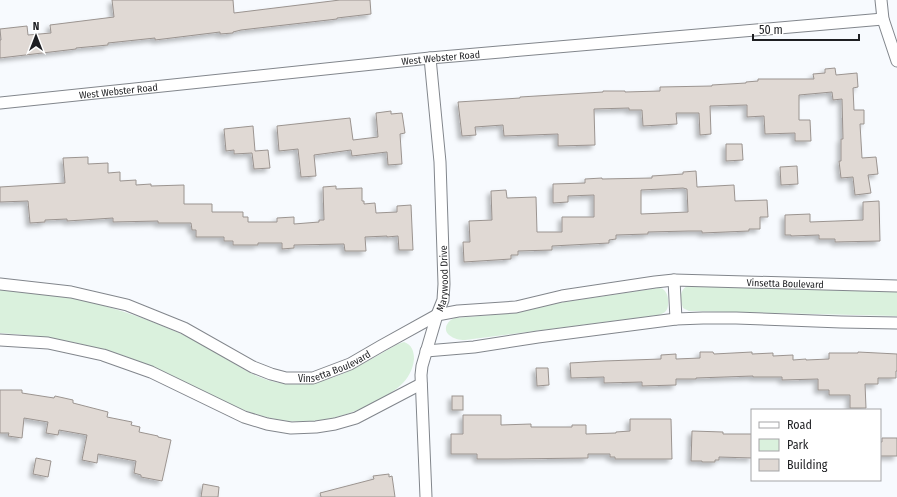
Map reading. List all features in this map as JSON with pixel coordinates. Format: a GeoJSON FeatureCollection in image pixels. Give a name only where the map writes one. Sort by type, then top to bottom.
{"type":"FeatureCollection","features":[{"type":"Feature","properties":{"kind":"street"},"geometry":{"type":"LineString","coordinates":[[881,0],[882,19],[897,61]]}},
{"type":"Feature","properties":{"kind":"street","name":"West Webster Road"},"geometry":{"type":"LineString","coordinates":[[0,103],[430,58],[882,19]]}},
{"type":"Feature","properties":{"kind":"street","name":"Marywood Drive"},"geometry":{"type":"LineString","coordinates":[[426,497],[421,384],[422,366],[443,300],[444,284],[440,162],[430,58]]}},
{"type":"Feature","properties":{"kind":"street"},"geometry":{"type":"LineString","coordinates":[[674,280],[676,319]]}},
{"type":"Feature","properties":{"kind":"street","name":"Vinsetta Boulevard"},"geometry":{"type":"LineString","coordinates":[[0,284],[71,292],[127,305],[184,328],[253,366],[271,374],[286,378],[313,378],[350,364],[437,315],[458,311],[516,307],[562,296],[674,280],[897,286]]}},
{"type":"Feature","properties":{"kind":"street"},"geometry":{"type":"LineString","coordinates":[[426,351],[474,347],[676,319],[736,318],[897,323]]}},
{"type":"Feature","properties":{"kind":"street"},"geometry":{"type":"LineString","coordinates":[[0,340],[48,343],[103,356],[150,372],[244,417],[267,424],[291,428],[316,427],[335,424],[356,418],[421,384]]}},
{"type":"Feature","properties":{"kind":"green space"},"geometry":{"type":"Polygon","coordinates":[[[687,286],[897,292],[897,316],[689,311],[683,308],[681,302],[681,293],[687,286]]]}},
{"type":"Feature","properties":{"kind":"green space"},"geometry":{"type":"Polygon","coordinates":[[[658,288],[666,292],[668,301],[667,310],[659,315],[465,340],[449,335],[446,330],[448,323],[455,318],[517,313],[558,303],[658,288]]]}},
{"type":"Feature","properties":{"kind":"green space"},"geometry":{"type":"Polygon","coordinates":[[[0,290],[23,291],[69,297],[92,302],[136,316],[158,324],[208,347],[256,376],[276,382],[300,384],[326,380],[351,370],[404,342],[409,345],[414,353],[413,367],[406,380],[395,390],[365,407],[344,415],[322,420],[300,422],[269,418],[252,413],[218,399],[153,367],[116,353],[78,343],[20,334],[0,333],[0,290]]]}},
{"type":"Feature","properties":{"kind":"building"},"geometry":{"type":"Polygon","coordinates":[[[112,0],[233,0],[234,13],[340,0],[370,0],[371,14],[241,30],[233,33],[220,34],[220,32],[155,40],[155,38],[108,43],[108,45],[0,58],[0,29],[27,26],[28,35],[51,33],[50,25],[114,17],[112,0]]]}},
{"type":"Feature","properties":{"kind":"building"},"geometry":{"type":"Polygon","coordinates":[[[835,68],[836,75],[857,73],[858,87],[853,88],[854,110],[864,110],[864,124],[860,124],[862,158],[876,157],[878,174],[868,175],[871,193],[855,195],[853,177],[841,178],[839,161],[841,161],[841,139],[843,139],[842,99],[833,100],[832,92],[799,95],[799,120],[810,120],[811,141],[795,141],[795,133],[765,134],[764,116],[747,117],[747,105],[710,106],[711,134],[700,135],[699,113],[676,113],[677,124],[643,126],[642,110],[629,110],[629,108],[594,109],[595,145],[558,146],[558,134],[504,136],[503,125],[475,127],[476,135],[462,136],[458,102],[603,91],[660,91],[660,87],[712,86],[746,83],[758,81],[758,79],[814,79],[813,74],[825,73],[825,69],[835,68]]]}},
{"type":"Feature","properties":{"kind":"building"},"geometry":{"type":"Polygon","coordinates":[[[391,111],[391,114],[402,113],[405,133],[400,134],[402,164],[388,165],[387,152],[352,156],[351,150],[314,155],[316,176],[301,177],[298,149],[279,151],[277,126],[350,118],[353,140],[378,137],[376,113],[391,111]]]}},
{"type":"Feature","properties":{"kind":"building"},"geometry":{"type":"Polygon","coordinates":[[[253,126],[255,151],[268,150],[270,168],[254,169],[252,153],[234,154],[234,150],[226,151],[224,129],[253,126]]]}},
{"type":"Feature","properties":{"kind":"building"},"geometry":{"type":"Polygon","coordinates":[[[726,144],[742,144],[743,160],[726,161],[726,144]]]}},
{"type":"Feature","properties":{"kind":"building"},"geometry":{"type":"Polygon","coordinates":[[[88,157],[88,164],[108,163],[108,173],[120,172],[120,181],[136,180],[136,185],[151,184],[151,186],[184,185],[184,204],[212,204],[212,212],[243,212],[243,217],[248,217],[248,222],[277,222],[277,218],[294,217],[294,224],[319,222],[319,220],[324,220],[323,187],[336,186],[336,189],[362,188],[362,201],[364,201],[364,204],[375,203],[376,213],[397,212],[397,206],[411,205],[413,250],[399,250],[398,236],[365,237],[366,251],[345,251],[344,244],[294,245],[294,248],[282,249],[282,243],[233,245],[233,241],[224,241],[224,237],[196,237],[196,230],[192,230],[191,223],[158,223],[158,221],[113,222],[113,218],[67,221],[67,219],[45,220],[45,222],[30,223],[28,201],[0,202],[0,187],[65,183],[63,158],[88,157]]]}},
{"type":"Feature","properties":{"kind":"building"},"geometry":{"type":"Polygon","coordinates":[[[797,166],[798,184],[781,185],[780,167],[797,166]]]}},
{"type":"Feature","properties":{"kind":"building"},"geometry":{"type":"Polygon","coordinates":[[[696,171],[697,187],[734,185],[735,201],[767,200],[768,217],[760,217],[760,229],[749,229],[749,231],[702,233],[702,231],[648,232],[648,234],[616,235],[616,239],[609,240],[609,243],[552,246],[552,250],[518,251],[518,255],[511,255],[511,259],[464,262],[463,242],[470,242],[469,221],[492,220],[491,191],[506,190],[507,198],[536,197],[537,232],[562,232],[562,217],[594,217],[594,195],[568,196],[568,202],[553,203],[553,184],[585,183],[585,179],[652,178],[652,176],[683,174],[683,172],[696,171]],[[687,189],[641,190],[641,214],[688,212],[687,189]]]}},
{"type":"Feature","properties":{"kind":"building"},"geometry":{"type":"Polygon","coordinates":[[[879,201],[880,241],[835,242],[835,239],[819,239],[819,235],[785,235],[785,215],[810,214],[810,222],[863,220],[863,202],[879,201]]]}},
{"type":"Feature","properties":{"kind":"building"},"geometry":{"type":"Polygon","coordinates":[[[700,352],[713,352],[714,354],[752,352],[752,354],[773,353],[773,356],[793,355],[793,360],[829,359],[829,353],[858,352],[897,354],[897,371],[896,378],[878,378],[878,384],[865,384],[866,408],[850,408],[850,395],[829,395],[829,390],[818,390],[818,379],[782,380],[782,377],[753,376],[696,378],[676,379],[676,385],[642,386],[642,382],[604,383],[604,377],[571,378],[570,363],[661,359],[661,355],[676,354],[676,359],[700,358],[700,352]]]}},
{"type":"Feature","properties":{"kind":"building"},"geometry":{"type":"Polygon","coordinates":[[[536,368],[548,368],[549,385],[537,386],[536,368]]]}},
{"type":"Feature","properties":{"kind":"building"},"geometry":{"type":"Polygon","coordinates":[[[0,390],[22,390],[22,393],[54,398],[55,396],[73,400],[73,403],[108,412],[107,417],[132,422],[131,425],[140,427],[139,432],[171,440],[162,481],[141,477],[141,475],[134,473],[136,461],[98,454],[97,463],[82,460],[87,435],[59,430],[58,435],[46,433],[48,422],[24,418],[22,438],[8,436],[9,433],[0,433],[0,390]]]}},
{"type":"Feature","properties":{"kind":"building"},"geometry":{"type":"Polygon","coordinates":[[[452,396],[463,396],[463,410],[452,410],[452,396]]]}},
{"type":"Feature","properties":{"kind":"building"},"geometry":{"type":"Polygon","coordinates":[[[463,415],[501,415],[501,425],[531,424],[531,427],[572,427],[572,425],[586,425],[586,434],[630,431],[630,419],[671,419],[672,459],[615,459],[615,457],[610,457],[610,454],[588,454],[588,458],[477,459],[477,454],[451,454],[451,434],[463,434],[463,415]]]}},
{"type":"Feature","properties":{"kind":"building"},"geometry":{"type":"Polygon","coordinates":[[[692,431],[723,432],[723,434],[751,434],[751,458],[719,457],[719,460],[715,460],[715,462],[691,461],[692,431]]]}},
{"type":"Feature","properties":{"kind":"building"},"geometry":{"type":"Polygon","coordinates":[[[882,438],[897,438],[897,456],[881,456],[882,438]]]}},
{"type":"Feature","properties":{"kind":"building"},"geometry":{"type":"Polygon","coordinates":[[[36,458],[51,461],[48,477],[33,474],[36,458]]]}},
{"type":"Feature","properties":{"kind":"building"},"geometry":{"type":"Polygon","coordinates":[[[389,474],[389,477],[392,476],[395,497],[321,497],[320,493],[374,479],[373,476],[389,474]]]}},
{"type":"Feature","properties":{"kind":"building"},"geometry":{"type":"Polygon","coordinates":[[[203,484],[219,487],[218,497],[201,497],[203,484]]]}}]}
